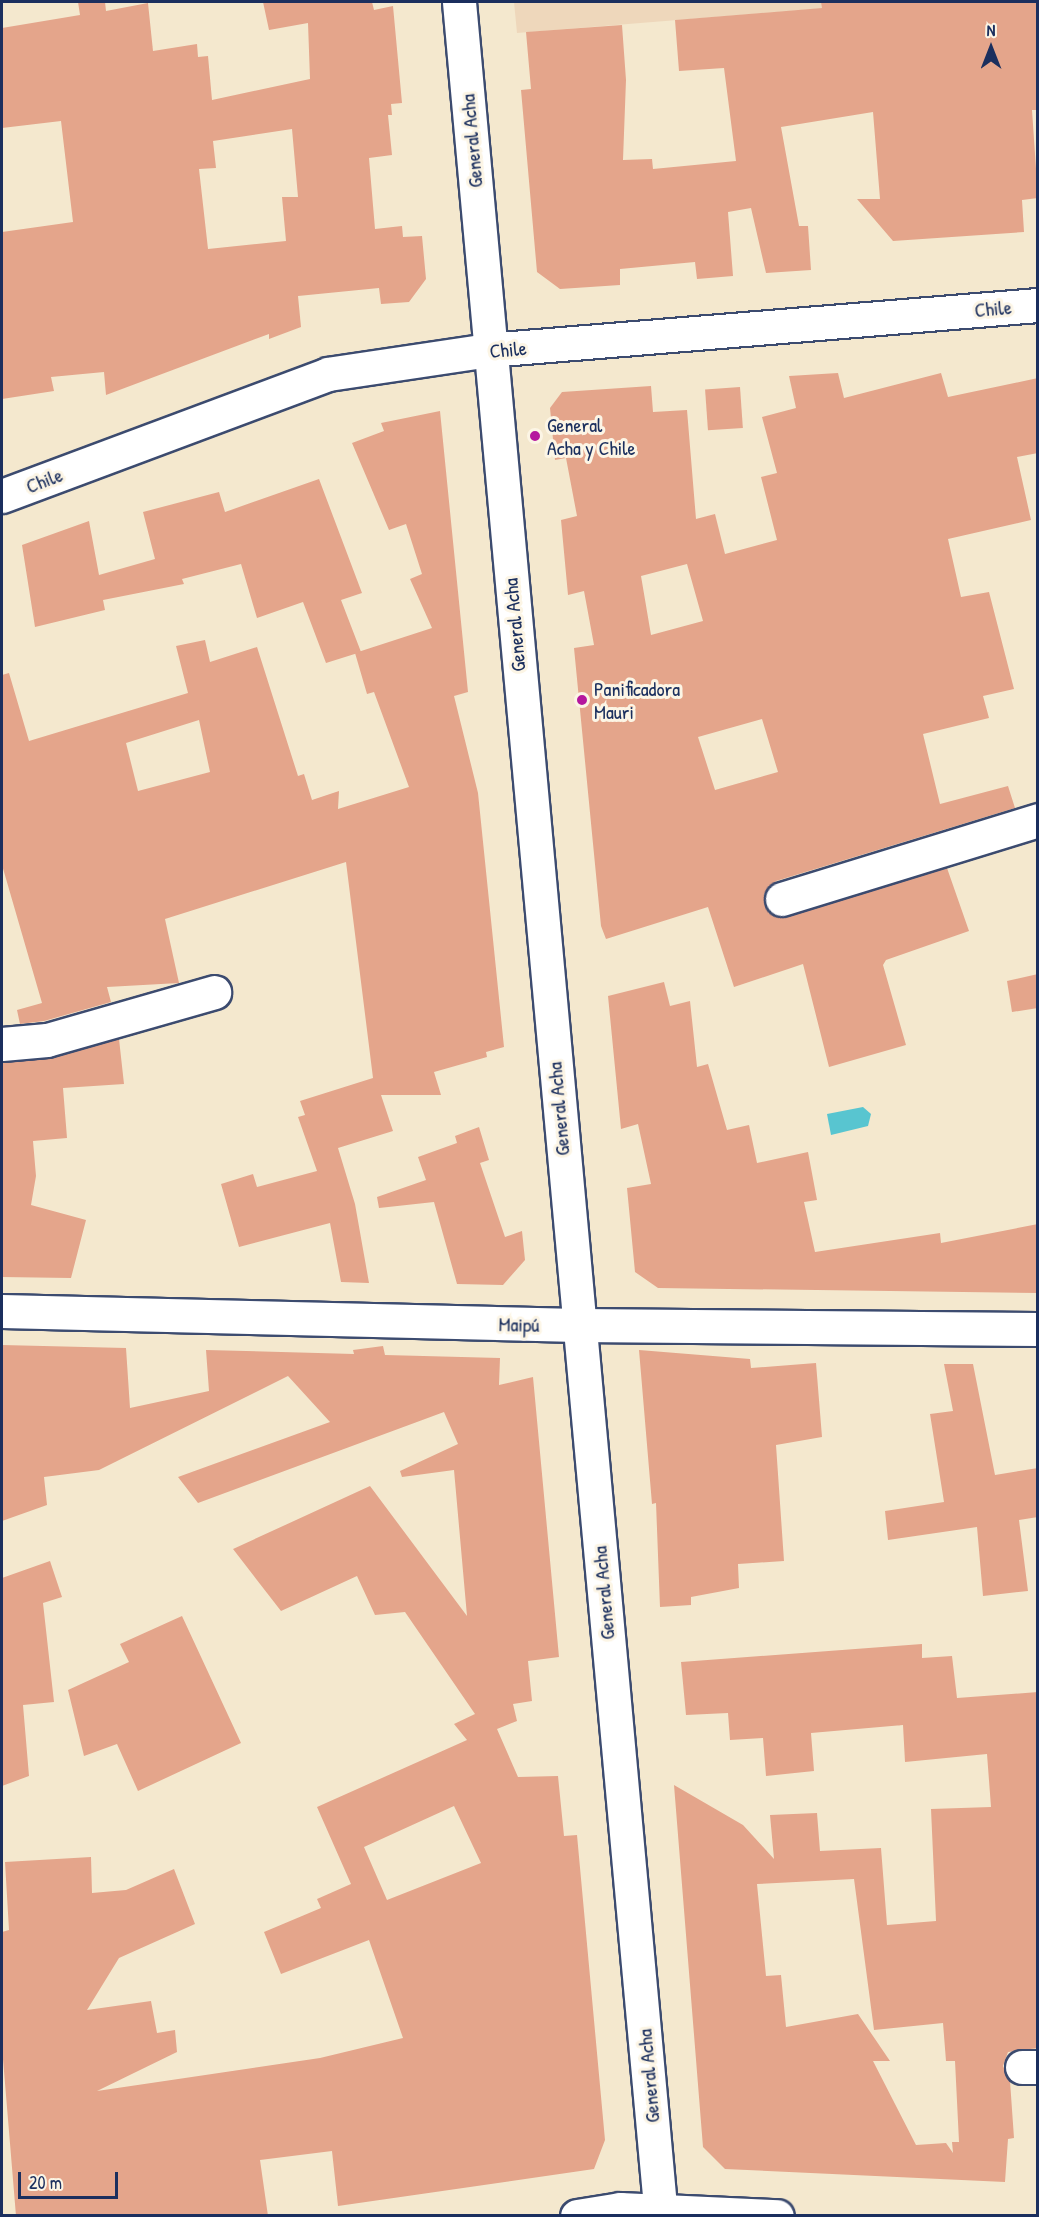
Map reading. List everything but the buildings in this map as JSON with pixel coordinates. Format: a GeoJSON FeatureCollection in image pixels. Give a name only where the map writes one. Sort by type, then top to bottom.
{"type":"FeatureCollection","features":[{"type":"Feature","properties":{"kind":"street","name":"General Acha"},"geometry":{"type":"LineString","coordinates":[[459,2],[488,350],[661,2213]]}},
{"type":"Feature","properties":{"kind":"street","name":"Chile"},"geometry":{"type":"LineString","coordinates":[[2,496],[328,374],[488,350],[1038,305]]}},
{"type":"Feature","properties":{"kind":"street"},"geometry":{"type":"LineString","coordinates":[[782,899],[1038,820]]}},
{"type":"Feature","properties":{"kind":"street"},"geometry":{"type":"LineString","coordinates":[[2,1044],[47,1040],[214,992]]}},
{"type":"Feature","properties":{"kind":"street","name":"Maipú"},"geometry":{"type":"LineString","coordinates":[[2,1311],[578,1325],[1038,1329]]}},
{"type":"Feature","properties":{"kind":"street"},"geometry":{"type":"LineString","coordinates":[[577,2216],[620,2209],[661,2213],[777,2216]]}},
{"type":"Feature","properties":{"kind":"shaded area"},"geometry":{"type":"Polygon","coordinates":[[[514,2],[900,2],[517,33],[514,2]]]}},
{"type":"Feature","properties":{"kind":"water"},"geometry":{"type":"Polygon","coordinates":[[[863,1107],[871,1114],[868,1126],[831,1135],[827,1114],[863,1107]]]}},
{"type":"Feature","properties":{"kind":"place","name":"General Acha y Chile"},"geometry":{"type":"Point","coordinates":[535,436]}},
{"type":"Feature","properties":{"kind":"place","name":"Panificadora Mauri"},"geometry":{"type":"Point","coordinates":[582,700]}}]}
